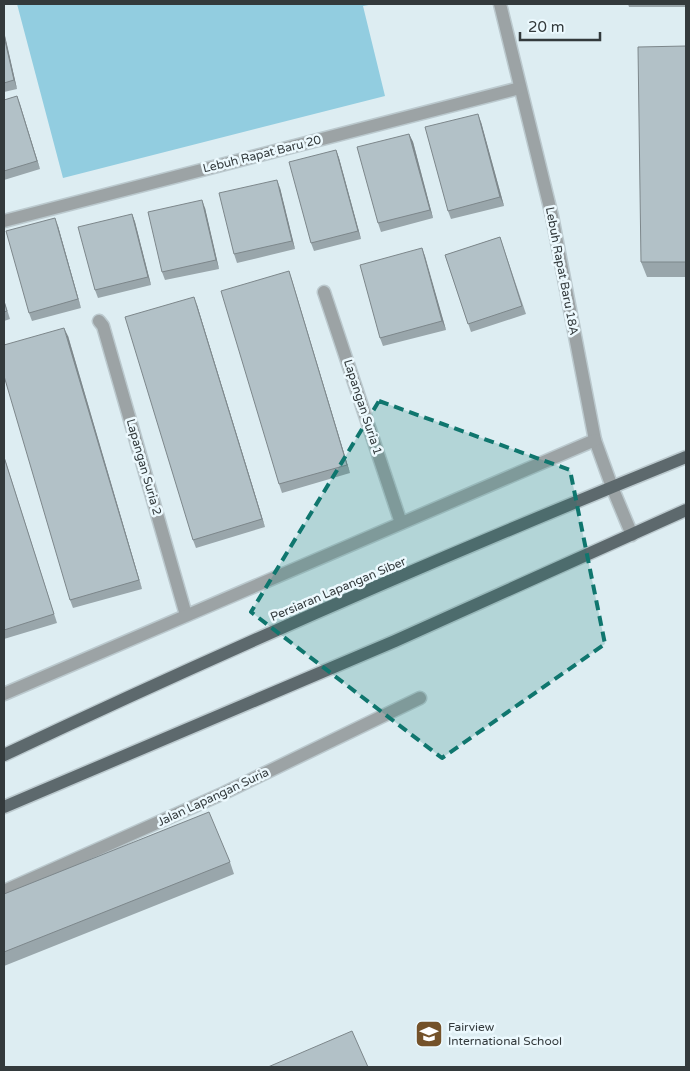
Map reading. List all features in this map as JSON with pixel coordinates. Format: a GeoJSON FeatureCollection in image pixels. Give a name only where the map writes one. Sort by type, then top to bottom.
{"type":"FeatureCollection","features":[{"type":"Feature","properties":{"kind":"main road","name":"Persiaran Lapangan Siber"},"geometry":{"type":"LineString","coordinates":[[4,755],[161,681],[385,583],[612,487],[686,458]]}},
{"type":"Feature","properties":{"kind":"main road"},"geometry":{"type":"LineString","coordinates":[[4,807],[395,641],[686,510]]}},
{"type":"Feature","properties":{"kind":"street","name":"Lebuh Rapat Baru 18A"},"geometry":{"type":"LineString","coordinates":[[500,4],[552,216],[595,440],[632,535]]}},
{"type":"Feature","properties":{"kind":"street","name":"Lebuh Rapat Baru 20"},"geometry":{"type":"LineString","coordinates":[[4,221],[520,88]]}},
{"type":"Feature","properties":{"kind":"street","name":"Lapangan Suria 1"},"geometry":{"type":"LineString","coordinates":[[324,292],[401,523]]}},
{"type":"Feature","properties":{"kind":"street","name":"Lapangan Suria 2"},"geometry":{"type":"LineString","coordinates":[[99,321],[103,326],[186,615]]}},
{"type":"Feature","properties":{"kind":"street"},"geometry":{"type":"LineString","coordinates":[[4,694],[595,440]]}},
{"type":"Feature","properties":{"kind":"street","name":"Jalan Lapangan Suria"},"geometry":{"type":"LineString","coordinates":[[4,891],[224,793],[420,698]]}},
{"type":"Feature","properties":{"kind":"highlighted area"},"geometry":{"type":"Polygon","coordinates":[[[379,401],[570,470],[605,644],[442,758],[251,612],[379,401]]]}},
{"type":"Feature","properties":{"kind":"shaded area"},"geometry":{"type":"Polygon","coordinates":[[[17,4],[374,4],[363,6],[385,96],[63,178],[17,4]]]}},
{"type":"Feature","properties":{"kind":"building"},"geometry":{"type":"Polygon","coordinates":[[[4,36],[14,80],[4,83],[4,36]]]}},
{"type":"Feature","properties":{"kind":"building"},"geometry":{"type":"Polygon","coordinates":[[[686,46],[686,262],[641,262],[638,47],[686,46]]]}},
{"type":"Feature","properties":{"kind":"building"},"geometry":{"type":"Polygon","coordinates":[[[17,96],[37,161],[4,171],[4,100],[17,96]]]}},
{"type":"Feature","properties":{"kind":"building"},"geometry":{"type":"Polygon","coordinates":[[[478,114],[500,197],[448,211],[425,127],[478,114]]]}},
{"type":"Feature","properties":{"kind":"building"},"geometry":{"type":"Polygon","coordinates":[[[409,134],[430,210],[378,223],[357,147],[409,134]]]}},
{"type":"Feature","properties":{"kind":"building"},"geometry":{"type":"Polygon","coordinates":[[[336,150],[358,231],[311,243],[289,162],[336,150]]]}},
{"type":"Feature","properties":{"kind":"building"},"geometry":{"type":"Polygon","coordinates":[[[277,180],[292,241],[234,254],[219,193],[277,180]]]}},
{"type":"Feature","properties":{"kind":"building"},"geometry":{"type":"Polygon","coordinates":[[[202,200],[216,260],[162,272],[148,212],[202,200]]]}},
{"type":"Feature","properties":{"kind":"building"},"geometry":{"type":"Polygon","coordinates":[[[132,214],[148,277],[95,290],[78,227],[132,214]]]}},
{"type":"Feature","properties":{"kind":"building"},"geometry":{"type":"Polygon","coordinates":[[[55,218],[78,299],[29,313],[6,231],[55,218]]]}},
{"type":"Feature","properties":{"kind":"building"},"geometry":{"type":"Polygon","coordinates":[[[500,237],[522,306],[468,324],[445,255],[500,237]]]}},
{"type":"Feature","properties":{"kind":"building"},"geometry":{"type":"Polygon","coordinates":[[[422,248],[442,321],[380,338],[360,265],[422,248]]]}},
{"type":"Feature","properties":{"kind":"building"},"geometry":{"type":"Polygon","coordinates":[[[289,271],[347,465],[279,484],[221,291],[289,271]]]}},
{"type":"Feature","properties":{"kind":"building"},"geometry":{"type":"Polygon","coordinates":[[[194,297],[262,519],[193,540],[125,317],[194,297]]]}},
{"type":"Feature","properties":{"kind":"building"},"geometry":{"type":"Polygon","coordinates":[[[4,301],[7,311],[4,312],[4,301]]]}},
{"type":"Feature","properties":{"kind":"building"},"geometry":{"type":"Polygon","coordinates":[[[64,328],[139,580],[70,600],[4,376],[4,345],[64,328]]]}},
{"type":"Feature","properties":{"kind":"building"},"geometry":{"type":"Polygon","coordinates":[[[4,457],[54,614],[4,630],[4,457]]]}},
{"type":"Feature","properties":{"kind":"building"},"geometry":{"type":"Polygon","coordinates":[[[209,812],[230,862],[4,952],[4,894],[209,812]]]}},
{"type":"Feature","properties":{"kind":"building"},"geometry":{"type":"Polygon","coordinates":[[[352,1031],[368,1067],[268,1067],[352,1031]]]}},
{"type":"Feature","properties":{"kind":"place","name":"Fairview International School"},"geometry":{"type":"Point","coordinates":[429,1034]}}]}
